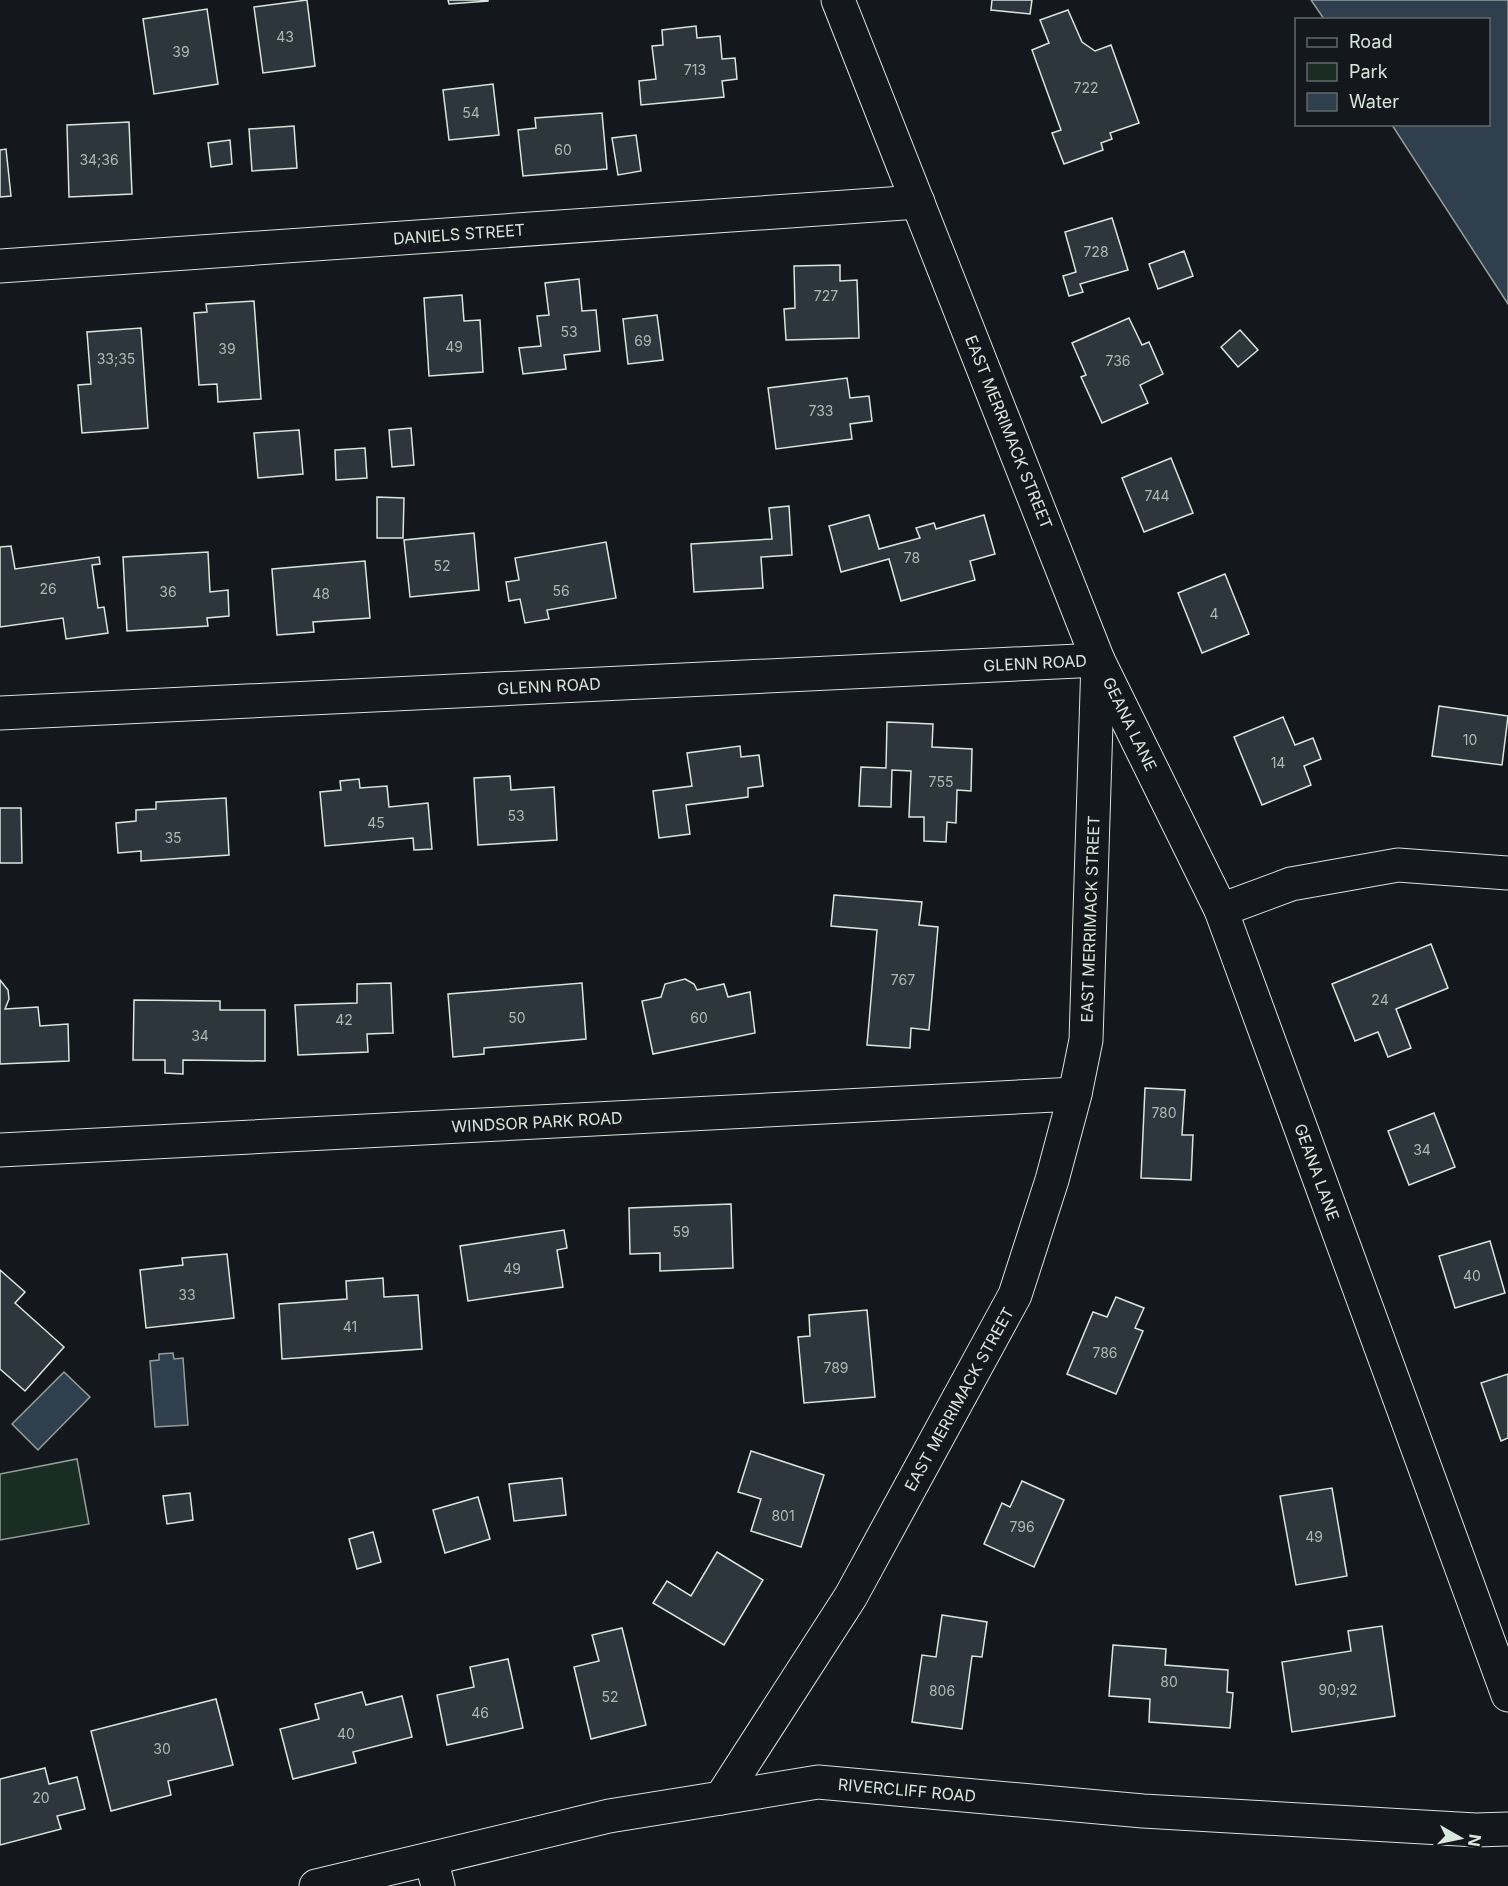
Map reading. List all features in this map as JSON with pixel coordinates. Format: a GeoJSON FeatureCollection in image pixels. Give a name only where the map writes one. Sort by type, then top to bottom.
{"type":"FeatureCollection","features":[{"type":"Feature","properties":{"kind":"street","name":"EAST MERRIMACK STREET"},"geometry":{"type":"LineString","coordinates":[[721,1798],[851,1596],[1016,1295],[1052,1180],[1075,1094],[1086,1040],[1098,660],[838,0]]}},
{"type":"Feature","properties":{"kind":"street","name":"DANIELS STREET"},"geometry":{"type":"LineString","coordinates":[[0,266],[918,202]]}},
{"type":"Feature","properties":{"kind":"street","name":"GLENN ROAD"},"geometry":{"type":"LineString","coordinates":[[0,713],[1098,660]]}},
{"type":"Feature","properties":{"kind":"street","name":"GEANA LANE"},"geometry":{"type":"LineString","coordinates":[[1098,660],[1221,910],[1508,1695]]}},
{"type":"Feature","properties":{"kind":"street"},"geometry":{"type":"LineString","coordinates":[[1221,910],[1291,884],[1398,865],[1508,873]]}},
{"type":"Feature","properties":{"kind":"street","name":"WINDSOR PARK ROAD"},"geometry":{"type":"LineString","coordinates":[[0,1150],[1075,1094]]}},
{"type":"Feature","properties":{"kind":"street","name":"RIVERCLIFF ROAD"},"geometry":{"type":"LineString","coordinates":[[316,1886],[434,1872],[609,1815],[818,1782],[1143,1811],[1476,1830],[1508,1829]]}},
{"type":"Feature","properties":{"kind":"green space"},"geometry":{"type":"Polygon","coordinates":[[[77,1459],[89,1524],[0,1540],[0,1474],[77,1459]]]}},
{"type":"Feature","properties":{"kind":"water"},"geometry":{"type":"Polygon","coordinates":[[[1311,0],[1508,0],[1508,304],[1393,126],[1490,126],[1490,18],[1323,18],[1311,0]]]}},
{"type":"Feature","properties":{"kind":"water"},"geometry":{"type":"Polygon","coordinates":[[[173,1353],[174,1359],[183,1358],[188,1425],[155,1427],[150,1361],[159,1360],[159,1354],[173,1353]]]}},
{"type":"Feature","properties":{"kind":"water"},"geometry":{"type":"Polygon","coordinates":[[[64,1372],[90,1397],[38,1450],[12,1424],[64,1372]]]}},
{"type":"Feature","properties":{"kind":"building"},"geometry":{"type":"Polygon","coordinates":[[[307,0],[315,66],[263,73],[254,7],[307,0]]]}},
{"type":"Feature","properties":{"kind":"building"},"geometry":{"type":"Polygon","coordinates":[[[448,0],[488,0],[488,1],[449,4],[448,0]]]}},
{"type":"Feature","properties":{"kind":"building"},"geometry":{"type":"Polygon","coordinates":[[[992,0],[1032,0],[1030,14],[991,10],[992,0]]]}},
{"type":"Feature","properties":{"kind":"building"},"geometry":{"type":"Polygon","coordinates":[[[207,9],[218,84],[154,94],[143,19],[207,9]]]}},
{"type":"Feature","properties":{"kind":"building"},"geometry":{"type":"Polygon","coordinates":[[[1068,10],[1082,42],[1095,51],[1111,45],[1139,123],[1110,133],[1112,139],[1101,143],[1103,150],[1064,164],[1052,133],[1061,130],[1032,50],[1049,43],[1040,20],[1068,10]]]}},
{"type":"Feature","properties":{"kind":"building"},"geometry":{"type":"Polygon","coordinates":[[[696,26],[697,38],[720,36],[722,59],[735,58],[737,79],[722,81],[724,97],[641,105],[639,81],[656,79],[652,46],[663,45],[662,30],[696,26]]]}},
{"type":"Feature","properties":{"kind":"building"},"geometry":{"type":"Polygon","coordinates":[[[493,84],[499,135],[449,140],[443,90],[493,84]]]}},
{"type":"Feature","properties":{"kind":"building"},"geometry":{"type":"Polygon","coordinates":[[[602,113],[607,169],[523,176],[518,130],[536,128],[535,118],[602,113]]]}},
{"type":"Feature","properties":{"kind":"building"},"geometry":{"type":"Polygon","coordinates":[[[129,122],[132,194],[69,197],[67,125],[129,122]]]}},
{"type":"Feature","properties":{"kind":"building"},"geometry":{"type":"Polygon","coordinates":[[[294,126],[297,168],[252,171],[249,129],[294,126]]]}},
{"type":"Feature","properties":{"kind":"building"},"geometry":{"type":"Polygon","coordinates":[[[636,135],[641,171],[618,175],[612,138],[636,135]]]}},
{"type":"Feature","properties":{"kind":"building"},"geometry":{"type":"Polygon","coordinates":[[[230,140],[232,164],[211,167],[208,143],[230,140]]]}},
{"type":"Feature","properties":{"kind":"building"},"geometry":{"type":"Polygon","coordinates":[[[6,149],[11,196],[0,197],[0,150],[6,149]]]}},
{"type":"Feature","properties":{"kind":"building"},"geometry":{"type":"Polygon","coordinates":[[[1112,218],[1128,270],[1080,284],[1083,292],[1069,296],[1063,276],[1076,272],[1065,232],[1112,218]]]}},
{"type":"Feature","properties":{"kind":"building"},"geometry":{"type":"Polygon","coordinates":[[[1184,251],[1193,276],[1158,289],[1149,264],[1184,251]]]}},
{"type":"Feature","properties":{"kind":"building"},"geometry":{"type":"Polygon","coordinates":[[[840,265],[840,281],[857,280],[859,338],[786,340],[784,309],[795,308],[794,266],[840,265]]]}},
{"type":"Feature","properties":{"kind":"building"},"geometry":{"type":"Polygon","coordinates":[[[579,279],[582,311],[596,310],[600,351],[564,355],[566,369],[523,374],[519,348],[541,346],[537,316],[549,315],[545,283],[579,279]]]}},
{"type":"Feature","properties":{"kind":"building"},"geometry":{"type":"Polygon","coordinates":[[[462,295],[464,321],[480,320],[483,372],[429,376],[424,298],[462,295]]]}},
{"type":"Feature","properties":{"kind":"building"},"geometry":{"type":"Polygon","coordinates":[[[254,301],[261,399],[218,402],[217,384],[199,385],[194,313],[207,312],[206,304],[254,301]]]}},
{"type":"Feature","properties":{"kind":"building"},"geometry":{"type":"Polygon","coordinates":[[[657,315],[663,360],[628,364],[623,319],[657,315]]]}},
{"type":"Feature","properties":{"kind":"building"},"geometry":{"type":"Polygon","coordinates":[[[1129,318],[1142,345],[1149,342],[1163,374],[1140,385],[1148,403],[1102,423],[1081,377],[1086,375],[1072,343],[1129,318]]]}},
{"type":"Feature","properties":{"kind":"building"},"geometry":{"type":"Polygon","coordinates":[[[141,328],[148,428],[82,433],[78,385],[91,384],[87,332],[141,328]]]}},
{"type":"Feature","properties":{"kind":"building"},"geometry":{"type":"Polygon","coordinates":[[[1240,330],[1258,350],[1238,367],[1221,347],[1240,330]]]}},
{"type":"Feature","properties":{"kind":"building"},"geometry":{"type":"Polygon","coordinates":[[[847,378],[850,398],[869,396],[872,421],[850,424],[852,439],[776,449],[768,388],[847,378]]]}},
{"type":"Feature","properties":{"kind":"building"},"geometry":{"type":"Polygon","coordinates":[[[411,428],[414,465],[392,467],[389,430],[411,428]]]}},
{"type":"Feature","properties":{"kind":"building"},"geometry":{"type":"Polygon","coordinates":[[[299,430],[303,474],[258,478],[254,433],[299,430]]]}},
{"type":"Feature","properties":{"kind":"building"},"geometry":{"type":"Polygon","coordinates":[[[365,448],[367,478],[336,480],[335,450],[365,448]]]}},
{"type":"Feature","properties":{"kind":"building"},"geometry":{"type":"Polygon","coordinates":[[[1171,458],[1193,513],[1144,532],[1122,478],[1171,458]]]}},
{"type":"Feature","properties":{"kind":"building"},"geometry":{"type":"Polygon","coordinates":[[[377,497],[404,498],[403,538],[377,538],[377,497]]]}},
{"type":"Feature","properties":{"kind":"building"},"geometry":{"type":"Polygon","coordinates":[[[789,506],[792,555],[761,557],[763,588],[694,592],[691,544],[772,539],[769,508],[789,506]]]}},
{"type":"Feature","properties":{"kind":"building"},"geometry":{"type":"Polygon","coordinates":[[[869,515],[879,549],[920,538],[916,528],[934,523],[936,529],[984,515],[995,554],[970,561],[975,580],[901,601],[889,559],[841,572],[829,526],[869,515]]]}},
{"type":"Feature","properties":{"kind":"building"},"geometry":{"type":"Polygon","coordinates":[[[474,533],[479,590],[410,597],[404,540],[474,533]]]}},
{"type":"Feature","properties":{"kind":"building"},"geometry":{"type":"Polygon","coordinates":[[[606,542],[616,598],[547,610],[549,619],[525,623],[520,599],[509,601],[506,582],[519,580],[515,558],[606,542]]]}},
{"type":"Feature","properties":{"kind":"building"},"geometry":{"type":"Polygon","coordinates":[[[11,546],[15,569],[99,557],[100,564],[92,565],[98,608],[104,607],[108,633],[66,639],[63,618],[0,627],[0,547],[11,546]]]}},
{"type":"Feature","properties":{"kind":"building"},"geometry":{"type":"Polygon","coordinates":[[[208,552],[210,592],[228,590],[229,616],[207,618],[208,626],[127,631],[123,557],[208,552]]]}},
{"type":"Feature","properties":{"kind":"building"},"geometry":{"type":"Polygon","coordinates":[[[365,561],[370,618],[313,622],[314,632],[277,635],[272,569],[365,561]]]}},
{"type":"Feature","properties":{"kind":"building"},"geometry":{"type":"Polygon","coordinates":[[[1225,574],[1249,634],[1202,653],[1178,593],[1225,574]]]}},
{"type":"Feature","properties":{"kind":"building"},"geometry":{"type":"Polygon","coordinates":[[[1439,706],[1508,716],[1502,765],[1432,756],[1439,706]]]}},
{"type":"Feature","properties":{"kind":"building"},"geometry":{"type":"Polygon","coordinates":[[[1283,717],[1295,745],[1313,738],[1321,759],[1304,766],[1311,785],[1262,805],[1234,737],[1283,717]]]}},
{"type":"Feature","properties":{"kind":"building"},"geometry":{"type":"Polygon","coordinates":[[[887,722],[933,724],[932,747],[972,749],[971,791],[957,790],[956,823],[947,822],[946,842],[924,841],[924,817],[909,817],[911,771],[892,770],[891,807],[859,806],[861,767],[886,768],[887,722]]]}},
{"type":"Feature","properties":{"kind":"building"},"geometry":{"type":"Polygon","coordinates":[[[740,746],[741,757],[759,755],[763,786],[748,788],[748,797],[686,805],[690,834],[659,838],[653,791],[692,786],[687,753],[740,746]]]}},
{"type":"Feature","properties":{"kind":"building"},"geometry":{"type":"Polygon","coordinates":[[[510,776],[511,790],[554,787],[557,840],[478,845],[474,778],[510,776]]]}},
{"type":"Feature","properties":{"kind":"building"},"geometry":{"type":"Polygon","coordinates":[[[359,779],[360,788],[387,786],[389,807],[428,803],[432,849],[414,850],[413,838],[325,846],[320,792],[341,790],[340,781],[359,779]]]}},
{"type":"Feature","properties":{"kind":"building"},"geometry":{"type":"Polygon","coordinates":[[[226,798],[229,855],[141,861],[141,851],[118,853],[116,823],[136,821],[136,810],[156,809],[156,802],[226,798]]]}},
{"type":"Feature","properties":{"kind":"building"},"geometry":{"type":"Polygon","coordinates":[[[0,808],[21,808],[22,863],[0,863],[0,808]]]}},
{"type":"Feature","properties":{"kind":"building"},"geometry":{"type":"Polygon","coordinates":[[[834,895],[922,902],[919,925],[938,927],[929,1030],[911,1028],[910,1048],[867,1045],[877,930],[831,926],[834,895]]]}},
{"type":"Feature","properties":{"kind":"building"},"geometry":{"type":"Polygon","coordinates":[[[1431,944],[1448,988],[1396,1009],[1411,1048],[1388,1057],[1378,1032],[1355,1041],[1332,984],[1431,944]]]}},
{"type":"Feature","properties":{"kind":"building"},"geometry":{"type":"Polygon","coordinates":[[[685,979],[694,984],[697,990],[724,984],[728,997],[750,992],[755,1033],[653,1054],[642,1001],[661,997],[665,984],[685,979]]]}},
{"type":"Feature","properties":{"kind":"building"},"geometry":{"type":"Polygon","coordinates":[[[0,980],[8,990],[9,999],[5,1009],[38,1007],[40,1026],[68,1024],[69,1061],[0,1064],[0,980]]]}},
{"type":"Feature","properties":{"kind":"building"},"geometry":{"type":"Polygon","coordinates":[[[391,983],[393,1033],[367,1034],[368,1052],[298,1055],[295,1005],[357,1003],[357,984],[391,983]]]}},
{"type":"Feature","properties":{"kind":"building"},"geometry":{"type":"Polygon","coordinates":[[[582,983],[586,1039],[484,1048],[484,1054],[453,1057],[448,994],[582,983]]]}},
{"type":"Feature","properties":{"kind":"building"},"geometry":{"type":"Polygon","coordinates":[[[134,1000],[220,1001],[220,1010],[265,1010],[265,1061],[183,1060],[183,1074],[165,1073],[165,1060],[133,1060],[134,1000]]]}},
{"type":"Feature","properties":{"kind":"building"},"geometry":{"type":"Polygon","coordinates":[[[1145,1088],[1185,1090],[1182,1135],[1193,1135],[1191,1180],[1141,1178],[1145,1088]]]}},
{"type":"Feature","properties":{"kind":"building"},"geometry":{"type":"Polygon","coordinates":[[[1434,1113],[1455,1167],[1409,1185],[1388,1131],[1434,1113]]]}},
{"type":"Feature","properties":{"kind":"building"},"geometry":{"type":"Polygon","coordinates":[[[731,1204],[733,1268],[660,1271],[660,1253],[630,1254],[629,1208],[731,1204]]]}},
{"type":"Feature","properties":{"kind":"building"},"geometry":{"type":"Polygon","coordinates":[[[564,1230],[567,1248],[557,1250],[563,1287],[468,1301],[460,1246],[564,1230]]]}},
{"type":"Feature","properties":{"kind":"building"},"geometry":{"type":"Polygon","coordinates":[[[1490,1241],[1505,1293],[1455,1308],[1439,1256],[1490,1241]]]}},
{"type":"Feature","properties":{"kind":"building"},"geometry":{"type":"Polygon","coordinates":[[[227,1254],[234,1318],[146,1328],[140,1270],[183,1265],[182,1258],[227,1254]]]}},
{"type":"Feature","properties":{"kind":"building"},"geometry":{"type":"Polygon","coordinates":[[[0,1270],[25,1292],[15,1303],[64,1347],[25,1391],[0,1369],[0,1270]]]}},
{"type":"Feature","properties":{"kind":"building"},"geometry":{"type":"Polygon","coordinates":[[[383,1278],[384,1297],[418,1295],[422,1349],[282,1359],[279,1304],[347,1299],[346,1281],[383,1278]]]}},
{"type":"Feature","properties":{"kind":"building"},"geometry":{"type":"Polygon","coordinates":[[[1116,1297],[1144,1308],[1135,1328],[1143,1331],[1116,1394],[1067,1374],[1093,1312],[1107,1317],[1116,1297]]]}},
{"type":"Feature","properties":{"kind":"building"},"geometry":{"type":"Polygon","coordinates":[[[867,1310],[875,1397],[804,1403],[798,1337],[810,1336],[809,1315],[867,1310]]]}},
{"type":"Feature","properties":{"kind":"building"},"geometry":{"type":"Polygon","coordinates":[[[1508,1374],[1508,1438],[1501,1441],[1481,1383],[1508,1374]]]}},
{"type":"Feature","properties":{"kind":"building"},"geometry":{"type":"Polygon","coordinates":[[[751,1451],[824,1475],[801,1547],[751,1531],[761,1499],[738,1492],[751,1451]]]}},
{"type":"Feature","properties":{"kind":"building"},"geometry":{"type":"Polygon","coordinates":[[[562,1478],[566,1515],[514,1521],[509,1484],[562,1478]]]}},
{"type":"Feature","properties":{"kind":"building"},"geometry":{"type":"Polygon","coordinates":[[[1022,1481],[1064,1500],[1034,1567],[984,1544],[1002,1503],[1010,1507],[1022,1481]]]}},
{"type":"Feature","properties":{"kind":"building"},"geometry":{"type":"Polygon","coordinates":[[[1332,1488],[1347,1576],[1296,1585],[1280,1496],[1332,1488]]]}},
{"type":"Feature","properties":{"kind":"building"},"geometry":{"type":"Polygon","coordinates":[[[190,1493],[193,1520],[167,1524],[163,1496],[190,1493]]]}},
{"type":"Feature","properties":{"kind":"building"},"geometry":{"type":"Polygon","coordinates":[[[478,1497],[490,1539],[445,1553],[433,1510],[478,1497]]]}},
{"type":"Feature","properties":{"kind":"building"},"geometry":{"type":"Polygon","coordinates":[[[373,1532],[381,1562],[357,1569],[349,1539],[373,1532]]]}},
{"type":"Feature","properties":{"kind":"building"},"geometry":{"type":"Polygon","coordinates":[[[717,1552],[763,1580],[724,1645],[653,1603],[667,1581],[691,1596],[717,1552]]]}},
{"type":"Feature","properties":{"kind":"building"},"geometry":{"type":"Polygon","coordinates":[[[942,1615],[987,1622],[982,1657],[972,1656],[962,1729],[912,1722],[922,1655],[936,1657],[942,1615]]]}},
{"type":"Feature","properties":{"kind":"building"},"geometry":{"type":"Polygon","coordinates":[[[1382,1626],[1395,1716],[1292,1732],[1282,1662],[1351,1651],[1348,1631],[1382,1626]]]}},
{"type":"Feature","properties":{"kind":"building"},"geometry":{"type":"Polygon","coordinates":[[[622,1628],[646,1725],[591,1739],[574,1667],[599,1661],[592,1635],[622,1628]]]}},
{"type":"Feature","properties":{"kind":"building"},"geometry":{"type":"Polygon","coordinates":[[[1113,1645],[1166,1649],[1165,1665],[1228,1670],[1227,1692],[1233,1693],[1230,1728],[1149,1722],[1150,1699],[1109,1696],[1113,1645]]]}},
{"type":"Feature","properties":{"kind":"building"},"geometry":{"type":"Polygon","coordinates":[[[508,1659],[523,1728],[447,1745],[437,1695],[474,1687],[470,1667],[508,1659]]]}},
{"type":"Feature","properties":{"kind":"building"},"geometry":{"type":"Polygon","coordinates":[[[362,1692],[366,1705],[402,1696],[412,1737],[353,1752],[356,1763],[293,1779],[280,1729],[319,1719],[315,1704],[362,1692]]]}},
{"type":"Feature","properties":{"kind":"building"},"geometry":{"type":"Polygon","coordinates":[[[216,1699],[233,1765],[168,1781],[171,1795],[111,1811],[91,1731],[216,1699]]]}},
{"type":"Feature","properties":{"kind":"building"},"geometry":{"type":"Polygon","coordinates":[[[45,1768],[49,1784],[77,1777],[85,1809],[57,1816],[61,1829],[0,1845],[0,1779],[45,1768]]]}}]}
